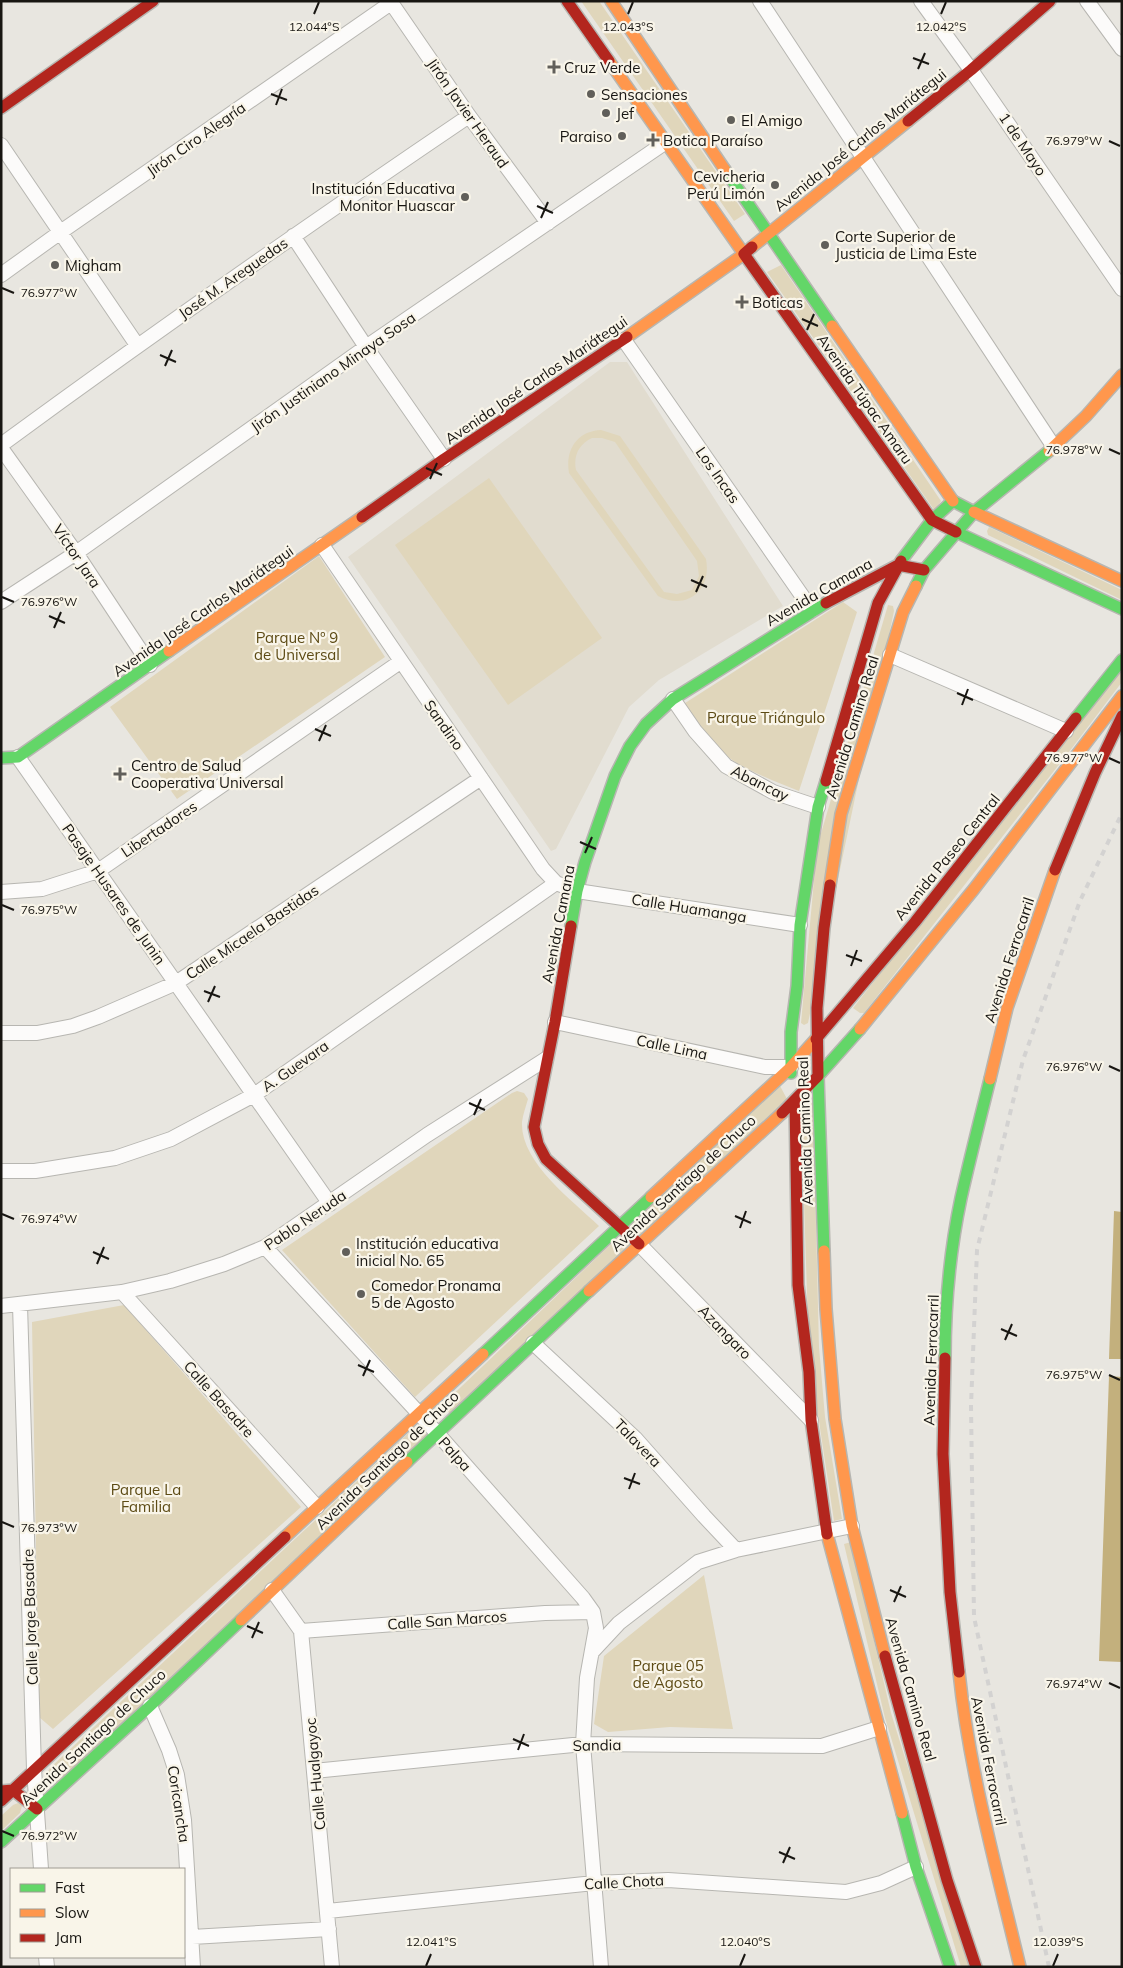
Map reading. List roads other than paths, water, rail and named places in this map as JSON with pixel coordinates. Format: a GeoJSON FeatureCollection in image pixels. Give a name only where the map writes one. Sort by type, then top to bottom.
{"type":"FeatureCollection","features":[{"type":"Feature","properties":{"kind":"main road"},"geometry":{"type":"LineString","coordinates":[[1,108],[153,1]]}},
{"type":"Feature","properties":{"kind":"main road","name":"Avenida Túpac Amaru"},"geometry":{"type":"LineString","coordinates":[[567,1],[932,520],[1122,609]]}},
{"type":"Feature","properties":{"kind":"main road","name":"Avenida Túpac Amaru"},"geometry":{"type":"LineString","coordinates":[[611,1],[768,234],[953,501],[1122,582]]}},
{"type":"Feature","properties":{"kind":"main road","name":"Avenida José Carlos Mariátegui"},"geometry":{"type":"LineString","coordinates":[[18,757],[444,460],[624,340],[744,254],[971,70],[1050,1]]}},
{"type":"Feature","properties":{"kind":"main road","name":"Avenida Camino Real"},"geometry":{"type":"LineString","coordinates":[[976,1967],[947,1880],[918,1766],[889,1670],[852,1526],[835,1419],[828,1327],[816,1039],[824,928],[841,814],[903,612],[924,570],[974,512],[1054,447],[1086,416],[1122,375]]}},
{"type":"Feature","properties":{"kind":"main road","name":"Avenida Camino Real"},"geometry":{"type":"LineString","coordinates":[[950,1967],[916,1867],[827,1532],[811,1420],[809,1372],[798,1286],[795,1101],[790,1067],[800,925],[818,808],[876,611],[898,565],[932,520],[953,501]]}},
{"type":"Feature","properties":{"kind":"main road"},"geometry":{"type":"LineString","coordinates":[[898,565],[924,570]]}},
{"type":"Feature","properties":{"kind":"main road","name":"Avenida Camana"},"geometry":{"type":"LineString","coordinates":[[639,1244],[546,1159],[538,1144],[534,1127],[546,1059],[555,1022],[577,892],[585,862],[615,776],[630,746],[646,724],[674,699],[812,610],[898,565]]}},
{"type":"Feature","properties":{"kind":"main road","name":"Avenida Paseo Central"},"geometry":{"type":"LineString","coordinates":[[790,1067],[915,922],[1122,660]]}},
{"type":"Feature","properties":{"kind":"main road"},"geometry":{"type":"LineString","coordinates":[[795,1101],[877,1010],[929,946],[1122,696]]}},
{"type":"Feature","properties":{"kind":"main road","name":"Avenida Ferrocarril"},"geometry":{"type":"LineString","coordinates":[[1020,1967],[995,1864],[963,1712],[950,1592],[943,1454],[944,1327],[961,1199],[1007,1008],[1056,866],[1095,773],[1122,716]]}},
{"type":"Feature","properties":{"kind":"main road"},"geometry":{"type":"LineString","coordinates":[[1,758],[18,757]]}},
{"type":"Feature","properties":{"kind":"main road","name":"Avenida Santiago de Chuco"},"geometry":{"type":"LineString","coordinates":[[1,1801],[7,1790],[34,1769],[790,1067]]}},
{"type":"Feature","properties":{"kind":"main road","name":"Avenida Santiago de Chuco"},"geometry":{"type":"LineString","coordinates":[[1,1842],[150,1706],[533,1343],[795,1101]]}},
{"type":"Feature","properties":{"kind":"main road"},"geometry":{"type":"LineString","coordinates":[[7,1790],[37,1809]]}},
{"type":"Feature","properties":{"kind":"street"},"geometry":{"type":"LineString","coordinates":[[760,1],[1054,447]]}},
{"type":"Feature","properties":{"kind":"street","name":"1 de Mayo"},"geometry":{"type":"LineString","coordinates":[[921,1],[971,70],[1122,289]]}},
{"type":"Feature","properties":{"kind":"street"},"geometry":{"type":"LineString","coordinates":[[1088,1],[1122,49]]}},
{"type":"Feature","properties":{"kind":"street","name":"Jirón Javier Heraud"},"geometry":{"type":"LineString","coordinates":[[391,2],[469,116],[548,223]]}},
{"type":"Feature","properties":{"kind":"street","name":"Jirón Ciro Alegría"},"geometry":{"type":"LineString","coordinates":[[1,275],[391,2]]}},
{"type":"Feature","properties":{"kind":"street","name":"José M. Areguedas"},"geometry":{"type":"LineString","coordinates":[[1,446],[137,345],[469,116]]}},
{"type":"Feature","properties":{"kind":"street","name":"Jirón Justiniano Minaya Sosa"},"geometry":{"type":"LineString","coordinates":[[1,602],[76,553],[366,347],[666,142]]}},
{"type":"Feature","properties":{"kind":"street"},"geometry":{"type":"LineString","coordinates":[[1,145],[62,231],[137,345]]}},
{"type":"Feature","properties":{"kind":"street"},"geometry":{"type":"LineString","coordinates":[[293,236],[366,347],[444,460]]}},
{"type":"Feature","properties":{"kind":"street","name":"Los Incas"},"geometry":{"type":"LineString","coordinates":[[624,340],[812,610]]}},
{"type":"Feature","properties":{"kind":"street","name":"Víctor Jara"},"geometry":{"type":"LineString","coordinates":[[1,446],[76,553],[150,665]]}},
{"type":"Feature","properties":{"kind":"street","name":"Sandino"},"geometry":{"type":"LineString","coordinates":[[322,545],[543,869],[556,883],[577,892]]}},
{"type":"Feature","properties":{"kind":"street"},"geometry":{"type":"LineString","coordinates":[[890,654],[1066,731]]}},
{"type":"Feature","properties":{"kind":"street","name":"Libertadores"},"geometry":{"type":"LineString","coordinates":[[1,892],[42,889],[98,871],[400,662]]}},
{"type":"Feature","properties":{"kind":"street","name":"Abancay"},"geometry":{"type":"LineString","coordinates":[[674,699],[695,731],[726,766],[773,792],[818,808]]}},
{"type":"Feature","properties":{"kind":"street","name":"Pasaje Husares de Junin"},"geometry":{"type":"LineString","coordinates":[[18,757],[330,1204]]}},
{"type":"Feature","properties":{"kind":"street","name":"Calle Micaela Bastidas"},"geometry":{"type":"LineString","coordinates":[[1,1033],[37,1033],[73,1026],[176,983],[481,778]]}},
{"type":"Feature","properties":{"kind":"street","name":"A. Guevara"},"geometry":{"type":"LineString","coordinates":[[1,1171],[35,1171],[115,1158],[171,1139],[254,1095],[556,883]]}},
{"type":"Feature","properties":{"kind":"street","name":"Calle Huamanga"},"geometry":{"type":"LineString","coordinates":[[577,892],[800,925]]}},
{"type":"Feature","properties":{"kind":"street","name":"Calle Lima"},"geometry":{"type":"LineString","coordinates":[[555,1022],[765,1067],[790,1067]]}},
{"type":"Feature","properties":{"kind":"street","name":"Pablo Neruda"},"geometry":{"type":"LineString","coordinates":[[1,1306],[122,1292],[170,1281],[215,1267],[265,1247],[330,1204],[427,1135],[546,1059]]}},
{"type":"Feature","properties":{"kind":"street","name":"Azangaro"},"geometry":{"type":"LineString","coordinates":[[639,1244],[811,1420]]}},
{"type":"Feature","properties":{"kind":"street","name":"Palpa"},"geometry":{"type":"LineString","coordinates":[[265,1247],[584,1598],[593,1612]]}},
{"type":"Feature","properties":{"kind":"street","name":"Calle Basadre"},"geometry":{"type":"LineString","coordinates":[[122,1292],[317,1507]]}},
{"type":"Feature","properties":{"kind":"street","name":"Calle Jorge Basadre"},"geometry":{"type":"LineString","coordinates":[[20,1305],[34,1769],[41,1868]]}},
{"type":"Feature","properties":{"kind":"street","name":"Talavera"},"geometry":{"type":"LineString","coordinates":[[533,1343],[635,1438],[736,1550]]}},
{"type":"Feature","properties":{"kind":"street"},"geometry":{"type":"LineString","coordinates":[[592,1652],[620,1623],[698,1562],[736,1550],[852,1526]]}},
{"type":"Feature","properties":{"kind":"street","name":"Calle Hualgayoc"},"geometry":{"type":"LineString","coordinates":[[272,1590],[301,1631],[332,1967]]}},
{"type":"Feature","properties":{"kind":"street"},"geometry":{"type":"LineString","coordinates":[[593,1612],[596,1628],[587,1678],[582,1744],[601,1967]]}},
{"type":"Feature","properties":{"kind":"street","name":"Calle San Marcos"},"geometry":{"type":"LineString","coordinates":[[301,1631],[535,1614],[593,1612]]}},
{"type":"Feature","properties":{"kind":"street","name":"Coricancha"},"geometry":{"type":"LineString","coordinates":[[150,1706],[169,1750],[177,1775],[184,1820],[193,1967]]}},
{"type":"Feature","properties":{"kind":"street","name":"Sandia"},"geometry":{"type":"LineString","coordinates":[[314,1771],[582,1744],[822,1746],[879,1728]]}},
{"type":"Feature","properties":{"kind":"street","name":"Calle Chota"},"geometry":{"type":"LineString","coordinates":[[328,1912],[594,1883],[668,1880],[846,1892],[881,1883],[916,1867]]}},
{"type":"Feature","properties":{"kind":"street"},"geometry":{"type":"LineString","coordinates":[[192,1937],[329,1929]]}},
{"type":"Feature","properties":{"kind":"railway"},"geometry":{"type":"LineString","coordinates":[[1049,1967],[974,1617],[971,1406],[977,1250],[1023,1060],[1080,901],[1122,813]]}},
{"type":"Feature","properties":{"kind":"place","name":"Cruz Verde"},"geometry":{"type":"Point","coordinates":[554,67]}},
{"type":"Feature","properties":{"kind":"place","name":"Sensaciones"},"geometry":{"type":"Point","coordinates":[591,94]}},
{"type":"Feature","properties":{"kind":"place","name":"Jef"},"geometry":{"type":"Point","coordinates":[606,113]}},
{"type":"Feature","properties":{"kind":"place","name":"El Amigo"},"geometry":{"type":"Point","coordinates":[731,120]}},
{"type":"Feature","properties":{"kind":"place","name":"Paraiso"},"geometry":{"type":"Point","coordinates":[622,136]}},
{"type":"Feature","properties":{"kind":"place","name":"Botica Paraíso"},"geometry":{"type":"Point","coordinates":[653,140]}},
{"type":"Feature","properties":{"kind":"place","name":"Cevicheria Perú Limón"},"geometry":{"type":"Point","coordinates":[775,185]}},
{"type":"Feature","properties":{"kind":"place","name":"Institución Educativa Monitor Huascar"},"geometry":{"type":"Point","coordinates":[465,197]}},
{"type":"Feature","properties":{"kind":"place","name":"Corte Superior de Justicia de Lima Este"},"geometry":{"type":"Point","coordinates":[825,245]}},
{"type":"Feature","properties":{"kind":"place","name":"Migham"},"geometry":{"type":"Point","coordinates":[55,265]}},
{"type":"Feature","properties":{"kind":"place","name":"Boticas"},"geometry":{"type":"Point","coordinates":[742,302]}},
{"type":"Feature","properties":{"kind":"place","name":"Centro de Salud Cooperativa Universal"},"geometry":{"type":"Point","coordinates":[120,774]}},
{"type":"Feature","properties":{"kind":"place","name":"Institución educativa inicial No. 65"},"geometry":{"type":"Point","coordinates":[346,1252]}},
{"type":"Feature","properties":{"kind":"place","name":"Comedor Pronama 5 de Agosto"},"geometry":{"type":"Point","coordinates":[361,1294]}},
{"type":"Feature","properties":{"kind":"park label","name":"Parque Nº 9 de Universal"},"geometry":{"type":"Point","coordinates":[297,646]}},
{"type":"Feature","properties":{"kind":"park label","name":"Parque Triángulo"},"geometry":{"type":"Point","coordinates":[766,717]}},
{"type":"Feature","properties":{"kind":"park label","name":"Parque La Familia"},"geometry":{"type":"Point","coordinates":[146,1498]}},
{"type":"Feature","properties":{"kind":"park label","name":"Parque 05 de Agosto"},"geometry":{"type":"Point","coordinates":[668,1674]}}]}
